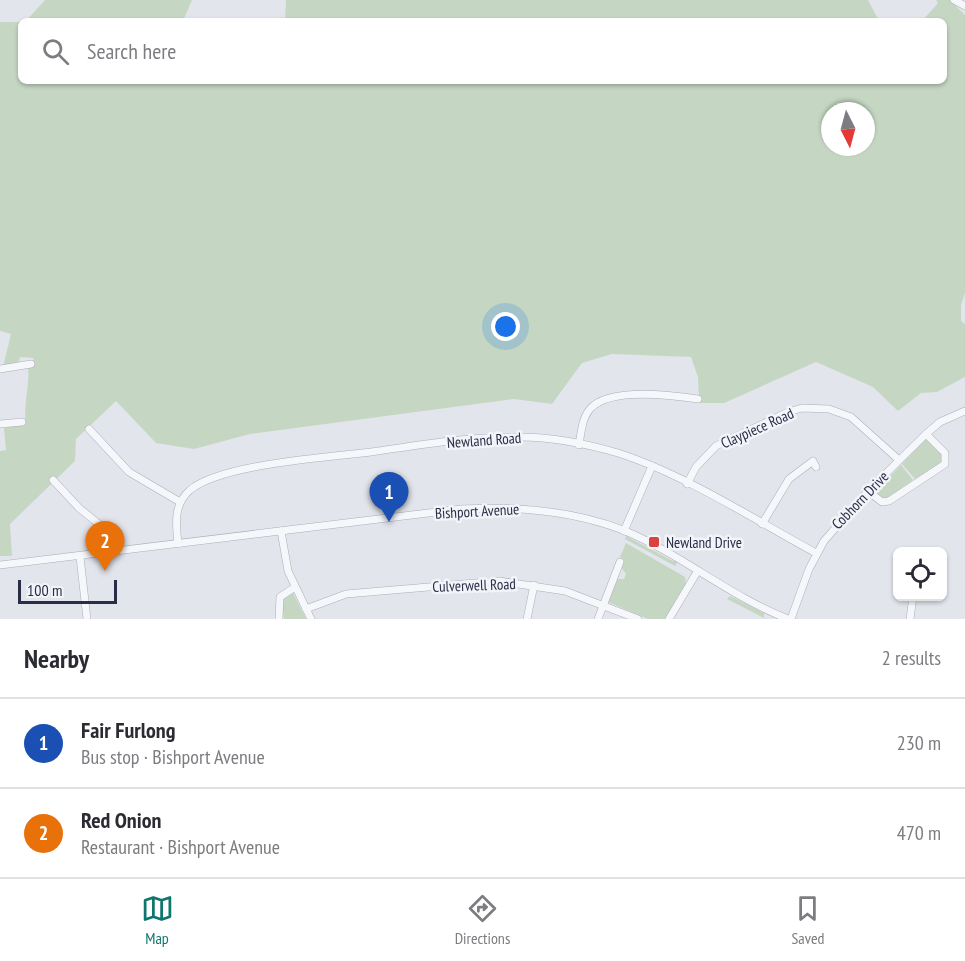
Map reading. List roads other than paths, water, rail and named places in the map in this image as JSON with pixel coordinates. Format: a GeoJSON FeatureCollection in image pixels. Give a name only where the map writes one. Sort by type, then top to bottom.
{"type":"FeatureCollection","features":[{"type":"Feature","properties":{"kind":"street"},"geometry":{"type":"LineString","coordinates":[[954,0],[965,6]]}},
{"type":"Feature","properties":{"kind":"street"},"geometry":{"type":"LineString","coordinates":[[0,369],[26,362]]}},
{"type":"Feature","properties":{"kind":"street"},"geometry":{"type":"LineString","coordinates":[[579,445],[588,411],[607,397],[678,392],[698,399]]}},
{"type":"Feature","properties":{"kind":"street","name":"Claypiece Road"},"geometry":{"type":"LineString","coordinates":[[687,484],[696,467],[716,446],[788,412],[802,408],[829,409],[851,417],[899,460]]}},
{"type":"Feature","properties":{"kind":"street","name":"Cobhorn Drive"},"geometry":{"type":"LineString","coordinates":[[789,619],[816,553],[835,526],[926,434],[940,422],[965,411]]}},
{"type":"Feature","properties":{"kind":"street"},"geometry":{"type":"LineString","coordinates":[[0,424],[17,420]]}},
{"type":"Feature","properties":{"kind":"street"},"geometry":{"type":"LineString","coordinates":[[94,431],[129,472],[180,502],[176,517],[178,544]]}},
{"type":"Feature","properties":{"kind":"street"},"geometry":{"type":"LineString","coordinates":[[868,491],[882,502],[889,501],[945,464],[945,453],[926,434]]}},
{"type":"Feature","properties":{"kind":"street","name":"Newland Road"},"geometry":{"type":"LineString","coordinates":[[180,502],[201,483],[264,465],[495,437],[532,438],[617,453],[652,466],[816,553]]}},
{"type":"Feature","properties":{"kind":"street"},"geometry":{"type":"LineString","coordinates":[[762,524],[789,479],[813,461]]}},
{"type":"Feature","properties":{"kind":"street"},"geometry":{"type":"LineString","coordinates":[[624,531],[652,466]]}},
{"type":"Feature","properties":{"kind":"street"},"geometry":{"type":"LineString","coordinates":[[53,480],[62,484],[79,508],[104,528],[108,534],[110,553]]}},
{"type":"Feature","properties":{"kind":"street","name":"Bishport Avenue"},"geometry":{"type":"LineString","coordinates":[[0,565],[496,507],[560,513],[624,531],[748,602],[789,619]]}},
{"type":"Feature","properties":{"kind":"street"},"geometry":{"type":"LineString","coordinates":[[281,531],[284,556],[295,587],[311,619]]}},
{"type":"Feature","properties":{"kind":"street"},"geometry":{"type":"LineString","coordinates":[[80,557],[87,619]]}},
{"type":"Feature","properties":{"kind":"street"},"geometry":{"type":"LineString","coordinates":[[598,619],[620,562]]}},
{"type":"Feature","properties":{"kind":"street"},"geometry":{"type":"LineString","coordinates":[[669,619],[697,572]]}},
{"type":"Feature","properties":{"kind":"street","name":"Culverwell Road"},"geometry":{"type":"LineString","coordinates":[[306,609],[346,594],[476,581],[534,585],[565,591],[604,604],[638,619]]}},
{"type":"Feature","properties":{"kind":"street"},"geometry":{"type":"LineString","coordinates":[[527,619],[534,585]]}},
{"type":"Feature","properties":{"kind":"street"},"geometry":{"type":"LineString","coordinates":[[279,619],[280,597],[295,587]]}},
{"type":"Feature","properties":{"kind":"street"},"geometry":{"type":"LineString","coordinates":[[910,619],[912,601]]}},
{"type":"Feature","properties":{"kind":"place","name":"Fair Furlong"},"geometry":{"type":"Point","coordinates":[389,522]}},
{"type":"Feature","properties":{"kind":"place","name":"Newland Drive"},"geometry":{"type":"Point","coordinates":[654,542]}},
{"type":"Feature","properties":{"kind":"place","name":"Red Onion"},"geometry":{"type":"Point","coordinates":[105,571]}}]}
